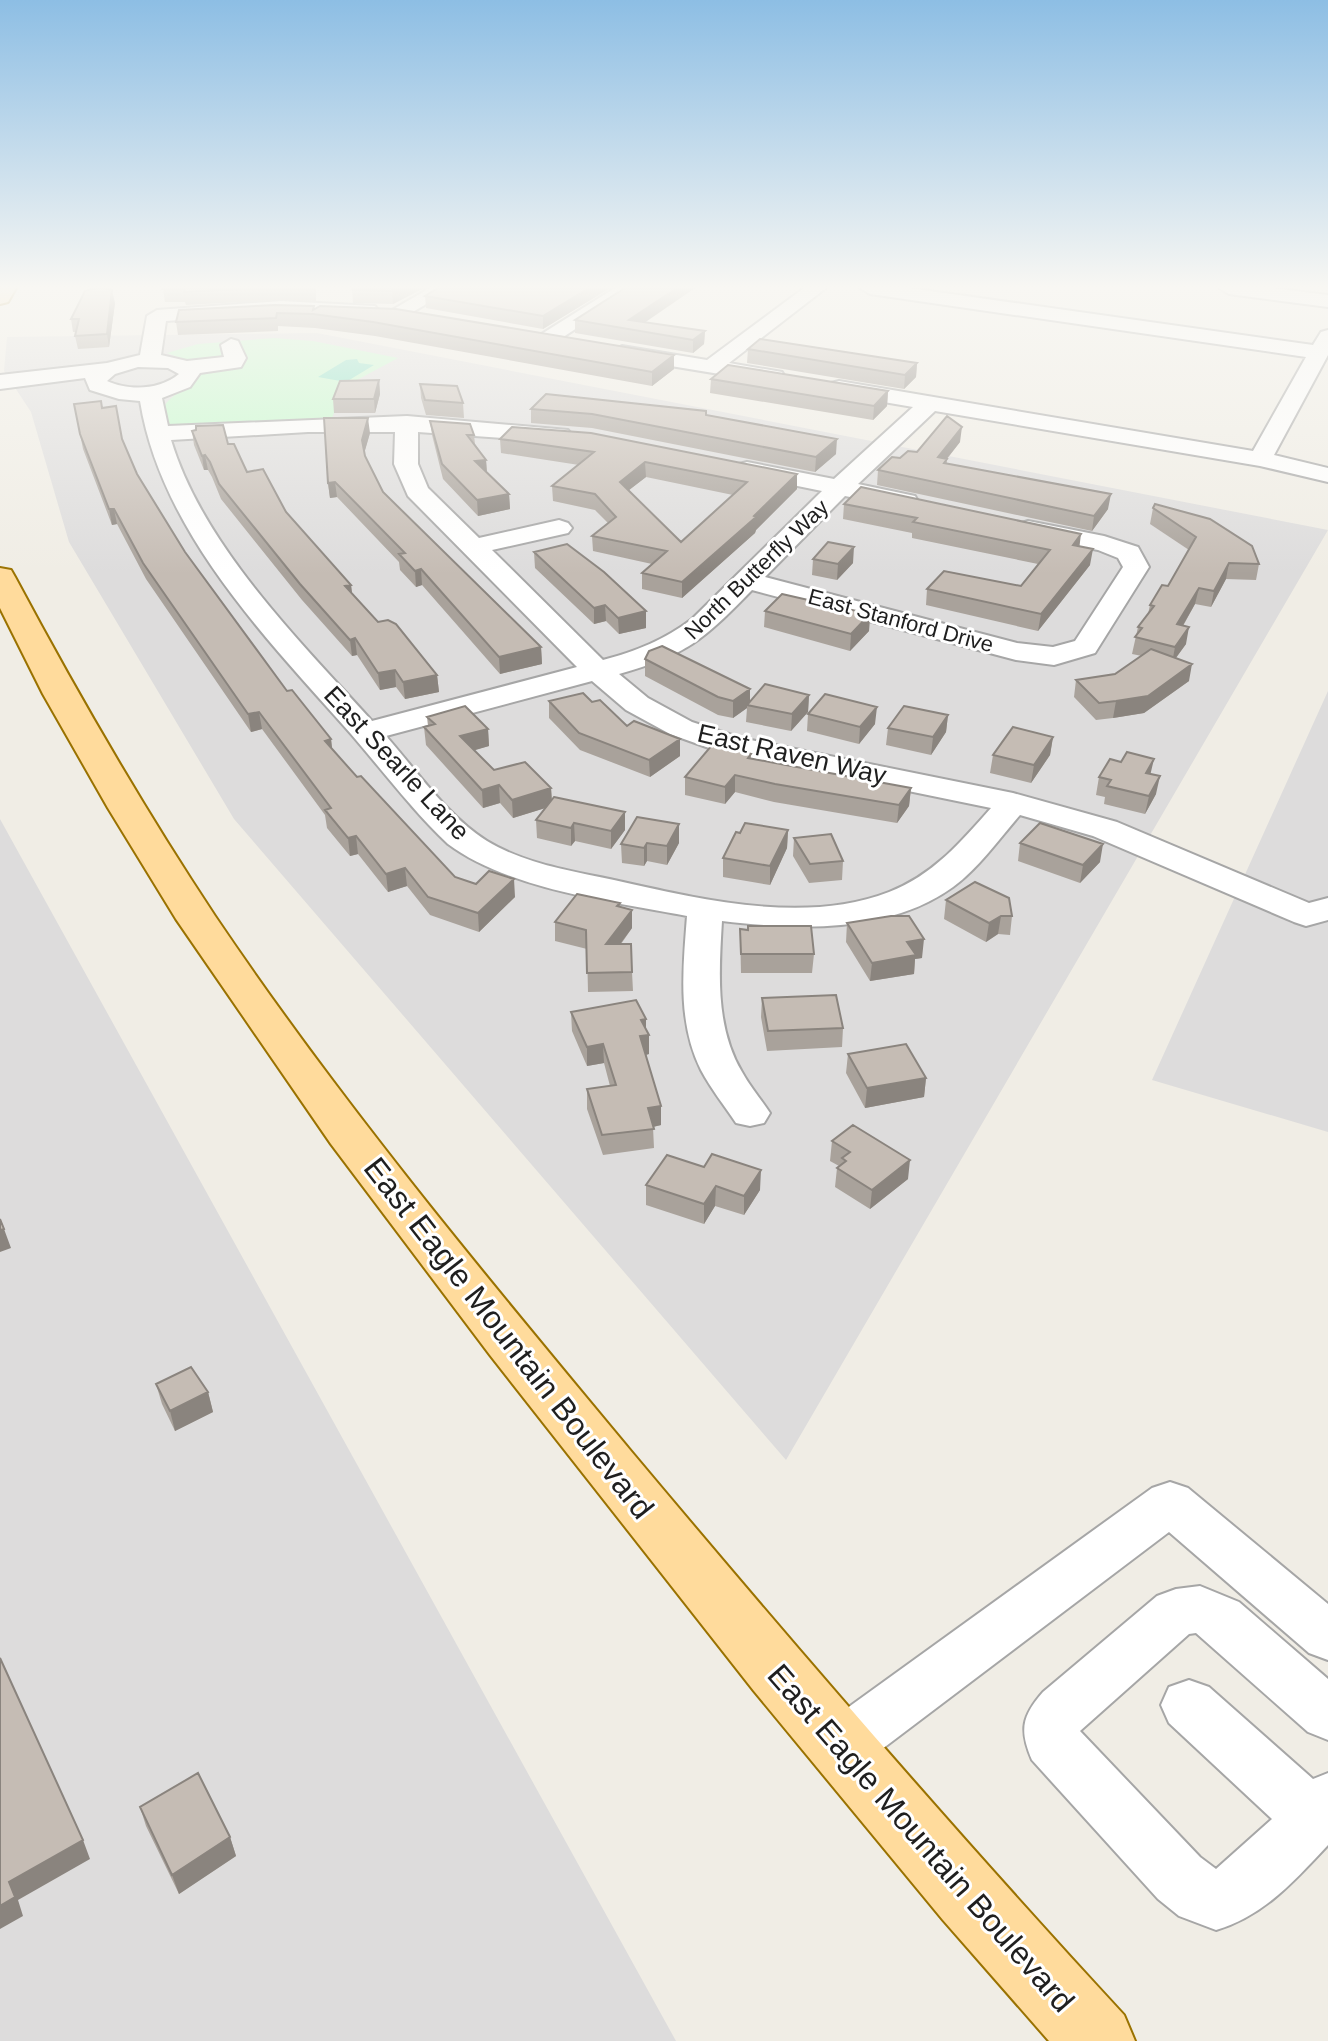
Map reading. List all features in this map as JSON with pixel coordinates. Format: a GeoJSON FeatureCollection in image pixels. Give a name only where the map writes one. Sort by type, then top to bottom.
{"type":"FeatureCollection","features":[{"type":"Feature","properties":{"kind":"main road","name":"East Eagle Mountain Boulevard"},"geometry":{"type":"LineString","coordinates":[[0,577],[28,635],[124,806],[204,932],[322,1100],[482,1309],[756,1647],[1098,2041]]}},
{"type":"Feature","properties":{"kind":"street"},"geometry":{"type":"LineString","coordinates":[[0,394],[76,383]]}},
{"type":"Feature","properties":{"kind":"street"},"geometry":{"type":"LineString","coordinates":[[120,383],[150,392],[176,383]]}},
{"type":"Feature","properties":{"kind":"street"},"geometry":{"type":"LineString","coordinates":[[1260,459],[1301,383]]}},
{"type":"Feature","properties":{"kind":"street"},"geometry":{"type":"LineString","coordinates":[[821,385],[1260,459],[1328,475]]}},
{"type":"Feature","properties":{"kind":"street","name":"East Searle Lane"},"geometry":{"type":"LineString","coordinates":[[150,392],[156,434],[168,470],[192,516],[263,612],[366,732],[452,829],[483,853],[526,872],[705,907],[770,914],[842,915],[903,899],[941,880],[1013,803]]}},
{"type":"Feature","properties":{"kind":"street","name":"North Butterfly Way"},"geometry":{"type":"LineString","coordinates":[[366,732],[648,657],[680,642],[702,625],[840,487],[931,403]]}},
{"type":"Feature","properties":{"kind":"street"},"geometry":{"type":"LineString","coordinates":[[156,434],[313,423],[407,423],[578,437]]}},
{"type":"Feature","properties":{"kind":"street","name":"East Raven Way"},"geometry":{"type":"LineString","coordinates":[[407,423],[406,464],[417,491],[597,670],[637,704],[681,728],[734,746],[1013,803],[1105,829],[1317,912]]}},
{"type":"Feature","properties":{"kind":"street"},"geometry":{"type":"LineString","coordinates":[[731,466],[936,507]]}},
{"type":"Feature","properties":{"kind":"street","name":"East Stanford Drive"},"geometry":{"type":"LineString","coordinates":[[748,581],[1016,651],[1054,656],[1085,647],[1136,567],[1129,553],[1104,544],[1009,524]]}},
{"type":"Feature","properties":{"kind":"street"},"geometry":{"type":"LineString","coordinates":[[471,547],[559,528]]}},
{"type":"Feature","properties":{"kind":"street"},"geometry":{"type":"LineString","coordinates":[[705,907],[699,983],[704,1022],[719,1066],[750,1113]]}},
{"type":"Feature","properties":{"kind":"street"},"geometry":{"type":"LineString","coordinates":[[841,1746],[1170,1503],[1328,1636]]}},
{"type":"Feature","properties":{"kind":"street"},"geometry":{"type":"LineString","coordinates":[[1189,1705],[1321,1810],[1235,1894],[1216,1900],[1195,1891],[1179,1878],[1052,1741],[1052,1723],[1176,1612],[1200,1609],[1220,1619],[1328,1714]]}},
{"type":"Feature","properties":{"kind":"shaded area"},"geometry":{"type":"Polygon","coordinates":[[[12,383],[575,383],[1328,530],[786,1460],[234,819],[69,542],[31,412],[12,383]]]}},
{"type":"Feature","properties":{"kind":"shaded area"},"geometry":{"type":"Polygon","coordinates":[[[1328,691],[1328,1132],[1152,1080],[1328,691]]]}},
{"type":"Feature","properties":{"kind":"shaded area"},"geometry":{"type":"Polygon","coordinates":[[[0,819],[676,2041],[0,2041],[0,819]]]}},
{"type":"Feature","properties":{"kind":"green space"},"geometry":{"type":"Polygon","coordinates":[[[351,383],[344,387],[332,418],[176,426],[165,422],[161,413],[164,406],[192,384],[351,383]]]}},
{"type":"Feature","properties":{"kind":"building"},"geometry":{"type":"Polygon","coordinates":[[[339,383],[378,383],[374,399],[333,399],[339,383]]]}},
{"type":"Feature","properties":{"kind":"building"},"geometry":{"type":"Polygon","coordinates":[[[737,383],[840,383],[888,391],[874,406],[737,383]]]}},
{"type":"Feature","properties":{"kind":"building"},"geometry":{"type":"Polygon","coordinates":[[[420,384],[457,386],[463,403],[425,400],[420,384]]]}},
{"type":"Feature","properties":{"kind":"building"},"geometry":{"type":"Polygon","coordinates":[[[546,394],[706,411],[706,415],[837,439],[816,457],[592,414],[531,409],[546,394]]]}},
{"type":"Feature","properties":{"kind":"building"},"geometry":{"type":"Polygon","coordinates":[[[101,401],[102,408],[116,406],[122,439],[137,474],[185,552],[287,691],[292,690],[331,739],[325,741],[455,877],[476,884],[489,871],[514,879],[478,913],[428,897],[405,868],[386,874],[356,836],[348,838],[325,810],[331,808],[259,712],[248,714],[143,563],[114,509],[109,509],[80,434],[74,404],[101,401]]]}},
{"type":"Feature","properties":{"kind":"building"},"geometry":{"type":"Polygon","coordinates":[[[947,416],[962,427],[938,457],[947,459],[944,463],[1111,494],[1094,516],[878,470],[892,457],[900,458],[908,451],[917,452],[947,416]]]}},
{"type":"Feature","properties":{"kind":"building"},"geometry":{"type":"Polygon","coordinates":[[[324,418],[368,418],[362,440],[365,456],[383,492],[541,647],[499,657],[421,569],[415,571],[399,554],[405,553],[335,482],[328,483],[324,418]]]}},
{"type":"Feature","properties":{"kind":"building"},"geometry":{"type":"Polygon","coordinates":[[[430,421],[470,424],[474,435],[467,435],[486,460],[475,461],[509,494],[477,500],[442,464],[430,421]]]}},
{"type":"Feature","properties":{"kind":"building"},"geometry":{"type":"Polygon","coordinates":[[[223,425],[228,444],[234,444],[247,472],[263,469],[286,512],[351,585],[345,586],[378,622],[388,620],[396,624],[437,675],[403,682],[395,670],[378,673],[355,638],[350,640],[300,584],[219,484],[210,462],[205,455],[202,456],[192,431],[196,430],[196,426],[223,425]]]}},
{"type":"Feature","properties":{"kind":"building"},"geometry":{"type":"Polygon","coordinates":[[[512,427],[591,433],[797,474],[756,517],[682,582],[642,573],[667,551],[592,536],[616,517],[595,494],[552,486],[594,452],[500,439],[512,427]],[[645,462],[620,482],[681,542],[747,482],[645,462]]]}},
{"type":"Feature","properties":{"kind":"building"},"geometry":{"type":"Polygon","coordinates":[[[861,487],[1081,534],[1073,545],[1093,549],[1041,614],[927,589],[944,571],[1021,586],[1050,550],[913,522],[917,518],[844,504],[861,487]]]}},
{"type":"Feature","properties":{"kind":"building"},"geometry":{"type":"Polygon","coordinates":[[[1155,504],[1210,519],[1252,546],[1259,564],[1229,563],[1214,591],[1199,588],[1177,624],[1189,627],[1175,647],[1135,637],[1142,628],[1138,627],[1154,606],[1150,605],[1162,585],[1168,586],[1196,537],[1153,508],[1155,504]]]}},
{"type":"Feature","properties":{"kind":"building"},"geometry":{"type":"Polygon","coordinates":[[[828,542],[854,547],[838,564],[813,559],[828,542]]]}},
{"type":"Feature","properties":{"kind":"building"},"geometry":{"type":"Polygon","coordinates":[[[567,544],[604,572],[646,611],[618,618],[605,605],[594,608],[534,552],[567,544]]]}},
{"type":"Feature","properties":{"kind":"building"},"geometry":{"type":"Polygon","coordinates":[[[782,594],[870,614],[851,634],[765,611],[782,594]]]}},
{"type":"Feature","properties":{"kind":"building"},"geometry":{"type":"Polygon","coordinates":[[[662,646],[750,689],[733,701],[718,697],[645,659],[649,651],[662,646]]]}},
{"type":"Feature","properties":{"kind":"building"},"geometry":{"type":"Polygon","coordinates":[[[1151,649],[1192,664],[1148,696],[1116,701],[1099,703],[1076,680],[1115,674],[1151,649]]]}},
{"type":"Feature","properties":{"kind":"building"},"geometry":{"type":"Polygon","coordinates":[[[765,684],[809,695],[792,714],[747,705],[765,684]]]}},
{"type":"Feature","properties":{"kind":"building"},"geometry":{"type":"Polygon","coordinates":[[[583,693],[592,702],[600,700],[627,726],[634,721],[680,739],[649,760],[579,733],[549,701],[583,693]]]}},
{"type":"Feature","properties":{"kind":"building"},"geometry":{"type":"Polygon","coordinates":[[[825,694],[877,707],[860,727],[808,714],[825,694]]]}},
{"type":"Feature","properties":{"kind":"building"},"geometry":{"type":"Polygon","coordinates":[[[465,706],[488,729],[460,736],[494,770],[525,762],[551,788],[512,800],[499,785],[482,790],[424,727],[435,724],[427,717],[465,706]]]}},
{"type":"Feature","properties":{"kind":"building"},"geometry":{"type":"Polygon","coordinates":[[[904,706],[948,715],[933,737],[888,728],[904,706]]]}},
{"type":"Feature","properties":{"kind":"building"},"geometry":{"type":"Polygon","coordinates":[[[1013,727],[1053,737],[1034,765],[993,755],[1013,727]]]}},
{"type":"Feature","properties":{"kind":"building"},"geometry":{"type":"Polygon","coordinates":[[[712,745],[751,754],[748,758],[911,788],[899,805],[735,775],[725,787],[685,777],[712,745]]]}},
{"type":"Feature","properties":{"kind":"building"},"geometry":{"type":"Polygon","coordinates":[[[1127,752],[1154,759],[1146,773],[1160,776],[1149,796],[1107,786],[1111,780],[1099,777],[1110,759],[1121,762],[1127,752]]]}},
{"type":"Feature","properties":{"kind":"building"},"geometry":{"type":"Polygon","coordinates":[[[554,797],[625,812],[611,831],[574,823],[571,828],[536,820],[554,797]]]}},
{"type":"Feature","properties":{"kind":"building"},"geometry":{"type":"Polygon","coordinates":[[[637,817],[679,824],[667,846],[647,843],[644,848],[621,844],[637,817]]]}},
{"type":"Feature","properties":{"kind":"building"},"geometry":{"type":"Polygon","coordinates":[[[745,823],[788,830],[770,866],[723,858],[736,832],[740,833],[745,823]]]}},
{"type":"Feature","properties":{"kind":"building"},"geometry":{"type":"Polygon","coordinates":[[[1040,823],[1103,844],[1083,865],[1020,843],[1040,823]]]}},
{"type":"Feature","properties":{"kind":"building"},"geometry":{"type":"Polygon","coordinates":[[[831,834],[843,861],[810,864],[794,838],[831,834]]]}},
{"type":"Feature","properties":{"kind":"building"},"geometry":{"type":"Polygon","coordinates":[[[975,882],[1009,898],[1012,916],[1001,916],[989,923],[946,900],[975,882]]]}},
{"type":"Feature","properties":{"kind":"building"},"geometry":{"type":"Polygon","coordinates":[[[577,894],[620,903],[617,906],[632,910],[606,944],[631,944],[632,972],[587,973],[586,930],[555,922],[577,894]]]}},
{"type":"Feature","properties":{"kind":"building"},"geometry":{"type":"Polygon","coordinates":[[[909,916],[924,939],[907,942],[916,955],[872,963],[847,923],[909,916]]]}},
{"type":"Feature","properties":{"kind":"building"},"geometry":{"type":"Polygon","coordinates":[[[748,926],[811,926],[814,954],[741,954],[740,929],[748,930],[748,926]]]}},
{"type":"Feature","properties":{"kind":"building"},"geometry":{"type":"Polygon","coordinates":[[[836,995],[843,1028],[768,1031],[762,998],[836,995]]]}},
{"type":"Feature","properties":{"kind":"building"},"geometry":{"type":"Polygon","coordinates":[[[636,1000],[646,1019],[641,1020],[649,1035],[640,1036],[661,1106],[648,1108],[654,1129],[602,1135],[587,1089],[616,1085],[603,1044],[587,1047],[571,1012],[636,1000]]]}},
{"type":"Feature","properties":{"kind":"building"},"geometry":{"type":"Polygon","coordinates":[[[906,1044],[926,1078],[867,1088],[848,1054],[906,1044]]]}},
{"type":"Feature","properties":{"kind":"building"},"geometry":{"type":"Polygon","coordinates":[[[853,1125],[910,1160],[872,1190],[837,1168],[846,1161],[842,1158],[850,1152],[832,1141],[853,1125]]]}},
{"type":"Feature","properties":{"kind":"building"},"geometry":{"type":"Polygon","coordinates":[[[712,1154],[761,1170],[744,1196],[716,1186],[704,1204],[646,1185],[667,1155],[704,1167],[712,1154]]]}},
{"type":"Feature","properties":{"kind":"building"},"geometry":{"type":"Polygon","coordinates":[[[191,1367],[208,1392],[170,1411],[156,1384],[191,1367]]]}},
{"type":"Feature","properties":{"kind":"building"},"geometry":{"type":"Polygon","coordinates":[[[0,1658],[83,1840],[9,1882],[15,1897],[0,1906],[0,1658]]]}},
{"type":"Feature","properties":{"kind":"building"},"geometry":{"type":"Polygon","coordinates":[[[198,1773],[230,1837],[172,1875],[140,1807],[198,1773]]]}}]}
